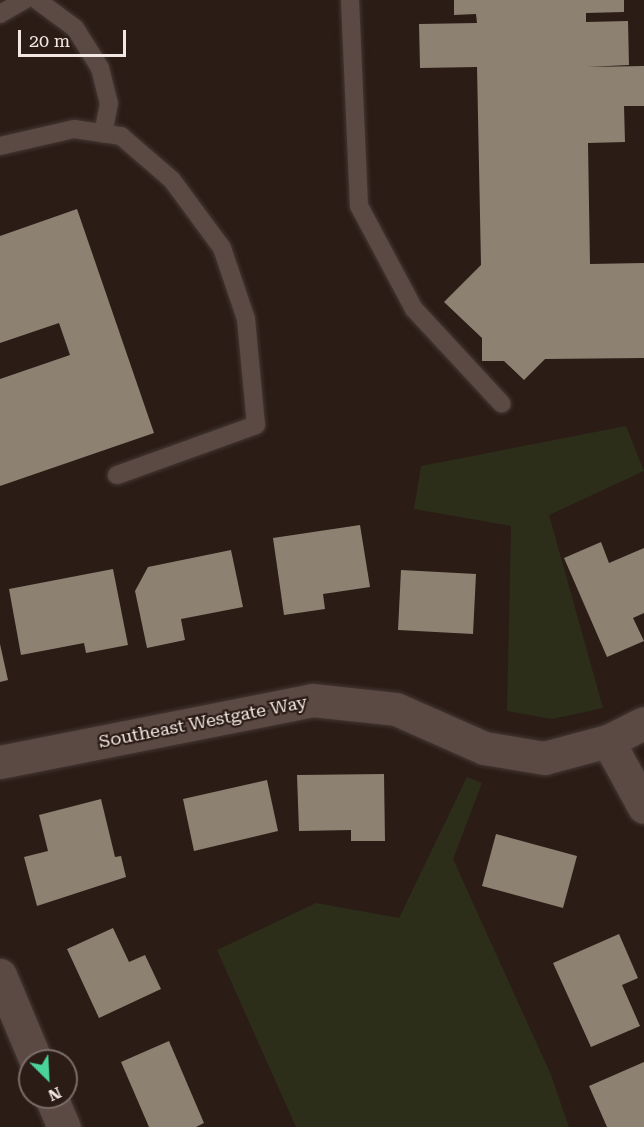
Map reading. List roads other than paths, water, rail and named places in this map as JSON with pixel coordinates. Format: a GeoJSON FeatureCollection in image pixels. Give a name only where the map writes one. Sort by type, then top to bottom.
{"type":"FeatureCollection","features":[{"type":"Feature","properties":{"kind":"street","name":"Southeast Westgate Way"},"geometry":{"type":"LineString","coordinates":[[0,762],[312,700],[396,709],[484,748],[544,758],[608,741],[644,723]]}},
{"type":"Feature","properties":{"kind":"street"},"geometry":{"type":"LineString","coordinates":[[608,741],[644,807]]}},
{"type":"Feature","properties":{"kind":"street"},"geometry":{"type":"LineString","coordinates":[[0,975],[31,1049]]}},
{"type":"Feature","properties":{"kind":"street"},"geometry":{"type":"LineString","coordinates":[[56,1109],[64,1127]]}},
{"type":"Feature","properties":{"kind":"lane"},"geometry":{"type":"LineString","coordinates":[[0,14],[24,0]]}},
{"type":"Feature","properties":{"kind":"lane"},"geometry":{"type":"LineString","coordinates":[[37,0],[75,28],[100,68],[109,103],[103,133]]}},
{"type":"Feature","properties":{"kind":"lane"},"geometry":{"type":"LineString","coordinates":[[350,0],[359,207],[414,309],[502,404]]}},
{"type":"Feature","properties":{"kind":"lane"},"geometry":{"type":"LineString","coordinates":[[0,146],[74,129],[121,136],[172,180],[222,248],[246,320],[256,425],[117,475]]}}]}
